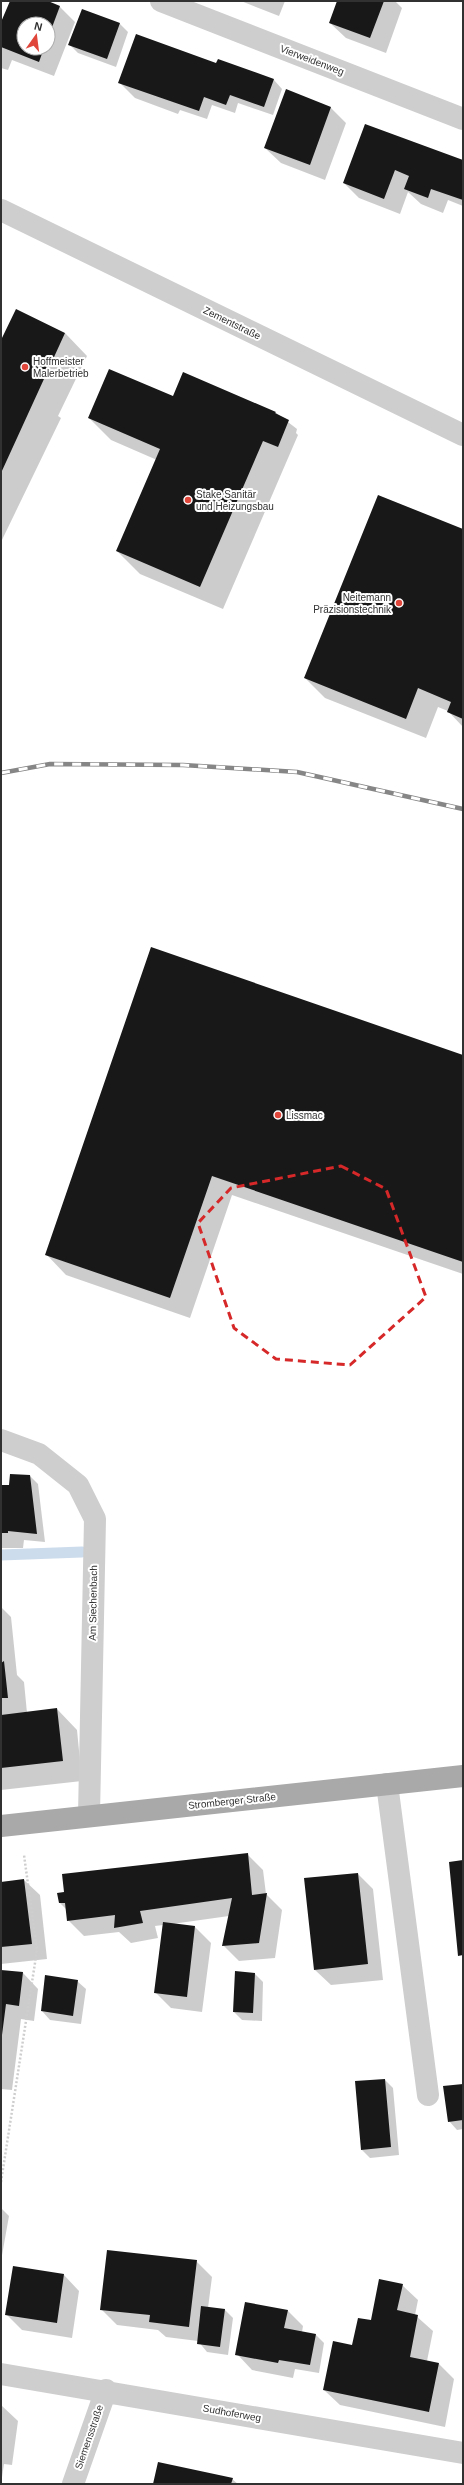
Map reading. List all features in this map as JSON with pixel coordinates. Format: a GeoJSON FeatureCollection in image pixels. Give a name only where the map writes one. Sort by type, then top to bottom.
{"type":"FeatureCollection","features":[{"type":"Feature","properties":{"kind":"main road","name":"Stromberger Straße"},"geometry":{"type":"LineString","coordinates":[[11,1825],[89,1815],[463,1776]]}},
{"type":"Feature","properties":{"kind":"street","name":"Vierweidenweg"},"geometry":{"type":"LineString","coordinates":[[161,1],[463,119]]}},
{"type":"Feature","properties":{"kind":"street","name":"Zementstraße"},"geometry":{"type":"LineString","coordinates":[[1,210],[463,435]]}},
{"type":"Feature","properties":{"kind":"street","name":"Am Siechenbach"},"geometry":{"type":"LineString","coordinates":[[1,1440],[39,1454],[78,1485],[95,1519],[89,1815]]}},
{"type":"Feature","properties":{"kind":"street"},"geometry":{"type":"LineString","coordinates":[[387,1784],[428,2095]]}},
{"type":"Feature","properties":{"kind":"street","name":"Sudhoferweg"},"geometry":{"type":"LineString","coordinates":[[1,2374],[106,2390],[463,2453]]}},
{"type":"Feature","properties":{"kind":"street","name":"Siemensstraße"},"geometry":{"type":"LineString","coordinates":[[73,2484],[106,2390]]}},
{"type":"Feature","properties":{"kind":"path"},"geometry":{"type":"LineString","coordinates":[[1,2182],[37,1950],[11,1825]]}},
{"type":"Feature","properties":{"kind":"highlighted area"},"geometry":{"type":"Polygon","coordinates":[[[341,1166],[386,1189],[426,1297],[350,1365],[276,1359],[234,1328],[198,1223],[231,1188],[341,1166]]]}},
{"type":"Feature","properties":{"kind":"building"},"geometry":{"type":"Polygon","coordinates":[[[10,1],[48,1],[60,6],[56,17],[16,16],[16,53],[1,47],[1,22],[10,1]]]}},
{"type":"Feature","properties":{"kind":"building"},"geometry":{"type":"Polygon","coordinates":[[[337,1],[384,1],[370,38],[329,23],[337,1]]]}},
{"type":"Feature","properties":{"kind":"building"},"geometry":{"type":"Polygon","coordinates":[[[82,9],[120,23],[107,59],[68,45],[82,9]]]}},
{"type":"Feature","properties":{"kind":"building"},"geometry":{"type":"Polygon","coordinates":[[[136,34],[216,63],[218,59],[274,79],[264,107],[230,95],[226,105],[204,97],[199,111],[118,83],[136,34]]]}},
{"type":"Feature","properties":{"kind":"building"},"geometry":{"type":"Polygon","coordinates":[[[24,56],[41,56],[39,62],[24,56]]]}},
{"type":"Feature","properties":{"kind":"building"},"geometry":{"type":"Polygon","coordinates":[[[286,89],[331,107],[310,165],[264,148],[286,89]]]}},
{"type":"Feature","properties":{"kind":"building"},"geometry":{"type":"Polygon","coordinates":[[[365,124],[463,160],[463,200],[431,189],[428,198],[404,189],[409,176],[395,170],[384,199],[343,183],[365,124]]]}},
{"type":"Feature","properties":{"kind":"building","name":"Hoffmeister Malerbetrieb"},"geometry":{"type":"Polygon","coordinates":[[[16,309],[65,333],[1,473],[1,340],[16,309]]]}},
{"type":"Feature","properties":{"kind":"building","name":"Stake Sanitär und Heizungsbau"},"geometry":{"type":"Polygon","coordinates":[[[109,369],[173,396],[183,372],[276,412],[275,413],[289,420],[278,447],[263,441],[200,587],[116,551],[160,449],[88,418],[109,369]]]}},
{"type":"Feature","properties":{"kind":"building","name":"Neitemann Präzisionstechnik"},"geometry":{"type":"Polygon","coordinates":[[[378,495],[463,529],[463,719],[447,712],[451,702],[418,688],[406,719],[304,678],[378,495]]]}},
{"type":"Feature","properties":{"kind":"building","name":"Lissmac"},"geometry":{"type":"Polygon","coordinates":[[[151,947],[463,1055],[463,1262],[212,1176],[170,1298],[45,1255],[151,947]]]}},
{"type":"Feature","properties":{"kind":"building"},"geometry":{"type":"Polygon","coordinates":[[[10,1474],[30,1475],[37,1534],[8,1531],[8,1533],[1,1533],[1,1485],[9,1485],[10,1474]]]}},
{"type":"Feature","properties":{"kind":"building"},"geometry":{"type":"Polygon","coordinates":[[[4,1661],[8,1698],[1,1698],[1,1663],[4,1661]]]}},
{"type":"Feature","properties":{"kind":"building"},"geometry":{"type":"Polygon","coordinates":[[[57,1708],[63,1761],[1,1768],[1,1715],[57,1708]]]}},
{"type":"Feature","properties":{"kind":"building"},"geometry":{"type":"Polygon","coordinates":[[[248,1853],[252,1895],[267,1893],[259,1943],[222,1946],[232,1898],[140,1911],[143,1923],[114,1928],[115,1915],[67,1921],[65,1903],[59,1903],[57,1893],[64,1892],[62,1874],[248,1853]]]}},
{"type":"Feature","properties":{"kind":"building"},"geometry":{"type":"Polygon","coordinates":[[[463,1860],[463,1955],[458,1956],[449,1862],[463,1860]]]}},
{"type":"Feature","properties":{"kind":"building"},"geometry":{"type":"Polygon","coordinates":[[[358,1873],[368,1964],[314,1970],[304,1878],[358,1873]]]}},
{"type":"Feature","properties":{"kind":"building"},"geometry":{"type":"Polygon","coordinates":[[[24,1879],[32,1944],[1,1947],[1,1882],[24,1879]]]}},
{"type":"Feature","properties":{"kind":"building"},"geometry":{"type":"Polygon","coordinates":[[[163,1922],[195,1926],[187,1997],[154,1993],[163,1922]]]}},
{"type":"Feature","properties":{"kind":"building"},"geometry":{"type":"Polygon","coordinates":[[[1,1970],[23,1972],[19,2006],[6,2004],[2,2035],[1,1970]]]}},
{"type":"Feature","properties":{"kind":"building"},"geometry":{"type":"Polygon","coordinates":[[[235,1971],[255,1973],[253,2013],[233,2012],[235,1971]]]}},
{"type":"Feature","properties":{"kind":"building"},"geometry":{"type":"Polygon","coordinates":[[[45,1975],[78,1980],[73,2016],[41,2011],[45,1975]]]}},
{"type":"Feature","properties":{"kind":"building"},"geometry":{"type":"Polygon","coordinates":[[[385,2079],[391,2147],[361,2150],[355,2081],[385,2079]]]}},
{"type":"Feature","properties":{"kind":"building"},"geometry":{"type":"Polygon","coordinates":[[[463,2084],[463,2120],[448,2122],[443,2086],[463,2084]]]}},
{"type":"Feature","properties":{"kind":"building"},"geometry":{"type":"Polygon","coordinates":[[[107,2250],[197,2260],[189,2327],[149,2322],[150,2315],[100,2310],[107,2250]]]}},
{"type":"Feature","properties":{"kind":"building"},"geometry":{"type":"Polygon","coordinates":[[[13,2266],[64,2274],[57,2323],[5,2315],[13,2266]]]}},
{"type":"Feature","properties":{"kind":"building"},"geometry":{"type":"Polygon","coordinates":[[[379,2279],[403,2284],[397,2310],[418,2315],[410,2357],[439,2363],[429,2412],[323,2390],[333,2341],[352,2345],[358,2318],[371,2320],[379,2279]]]}},
{"type":"Feature","properties":{"kind":"building"},"geometry":{"type":"Polygon","coordinates":[[[245,2302],[288,2310],[284,2328],[316,2334],[310,2365],[279,2360],[278,2363],[235,2355],[245,2302]]]}},
{"type":"Feature","properties":{"kind":"building"},"geometry":{"type":"Polygon","coordinates":[[[201,2306],[225,2309],[220,2347],[197,2344],[201,2306]]]}},
{"type":"Feature","properties":{"kind":"building"},"geometry":{"type":"Polygon","coordinates":[[[158,2462],[233,2478],[231,2484],[153,2484],[158,2462]]]}},
{"type":"Feature","properties":{"kind":"waterway"},"geometry":{"type":"LineString","coordinates":[[1,1555],[82,1552]]}},
{"type":"Feature","properties":{"kind":"railway"},"geometry":{"type":"LineString","coordinates":[[1,773],[50,764],[183,765],[297,772],[463,809]]}},
{"type":"Feature","properties":{"kind":"place","name":"Hoffmeister Malerbetrieb"},"geometry":{"type":"Point","coordinates":[25,367]}},
{"type":"Feature","properties":{"kind":"place","name":"Stake Sanitär und Heizungsbau"},"geometry":{"type":"Point","coordinates":[188,500]}},
{"type":"Feature","properties":{"kind":"place","name":"Neitemann Präzisionstechnik"},"geometry":{"type":"Point","coordinates":[399,603]}},
{"type":"Feature","properties":{"kind":"place","name":"Lissmac"},"geometry":{"type":"Point","coordinates":[278,1115]}}]}
